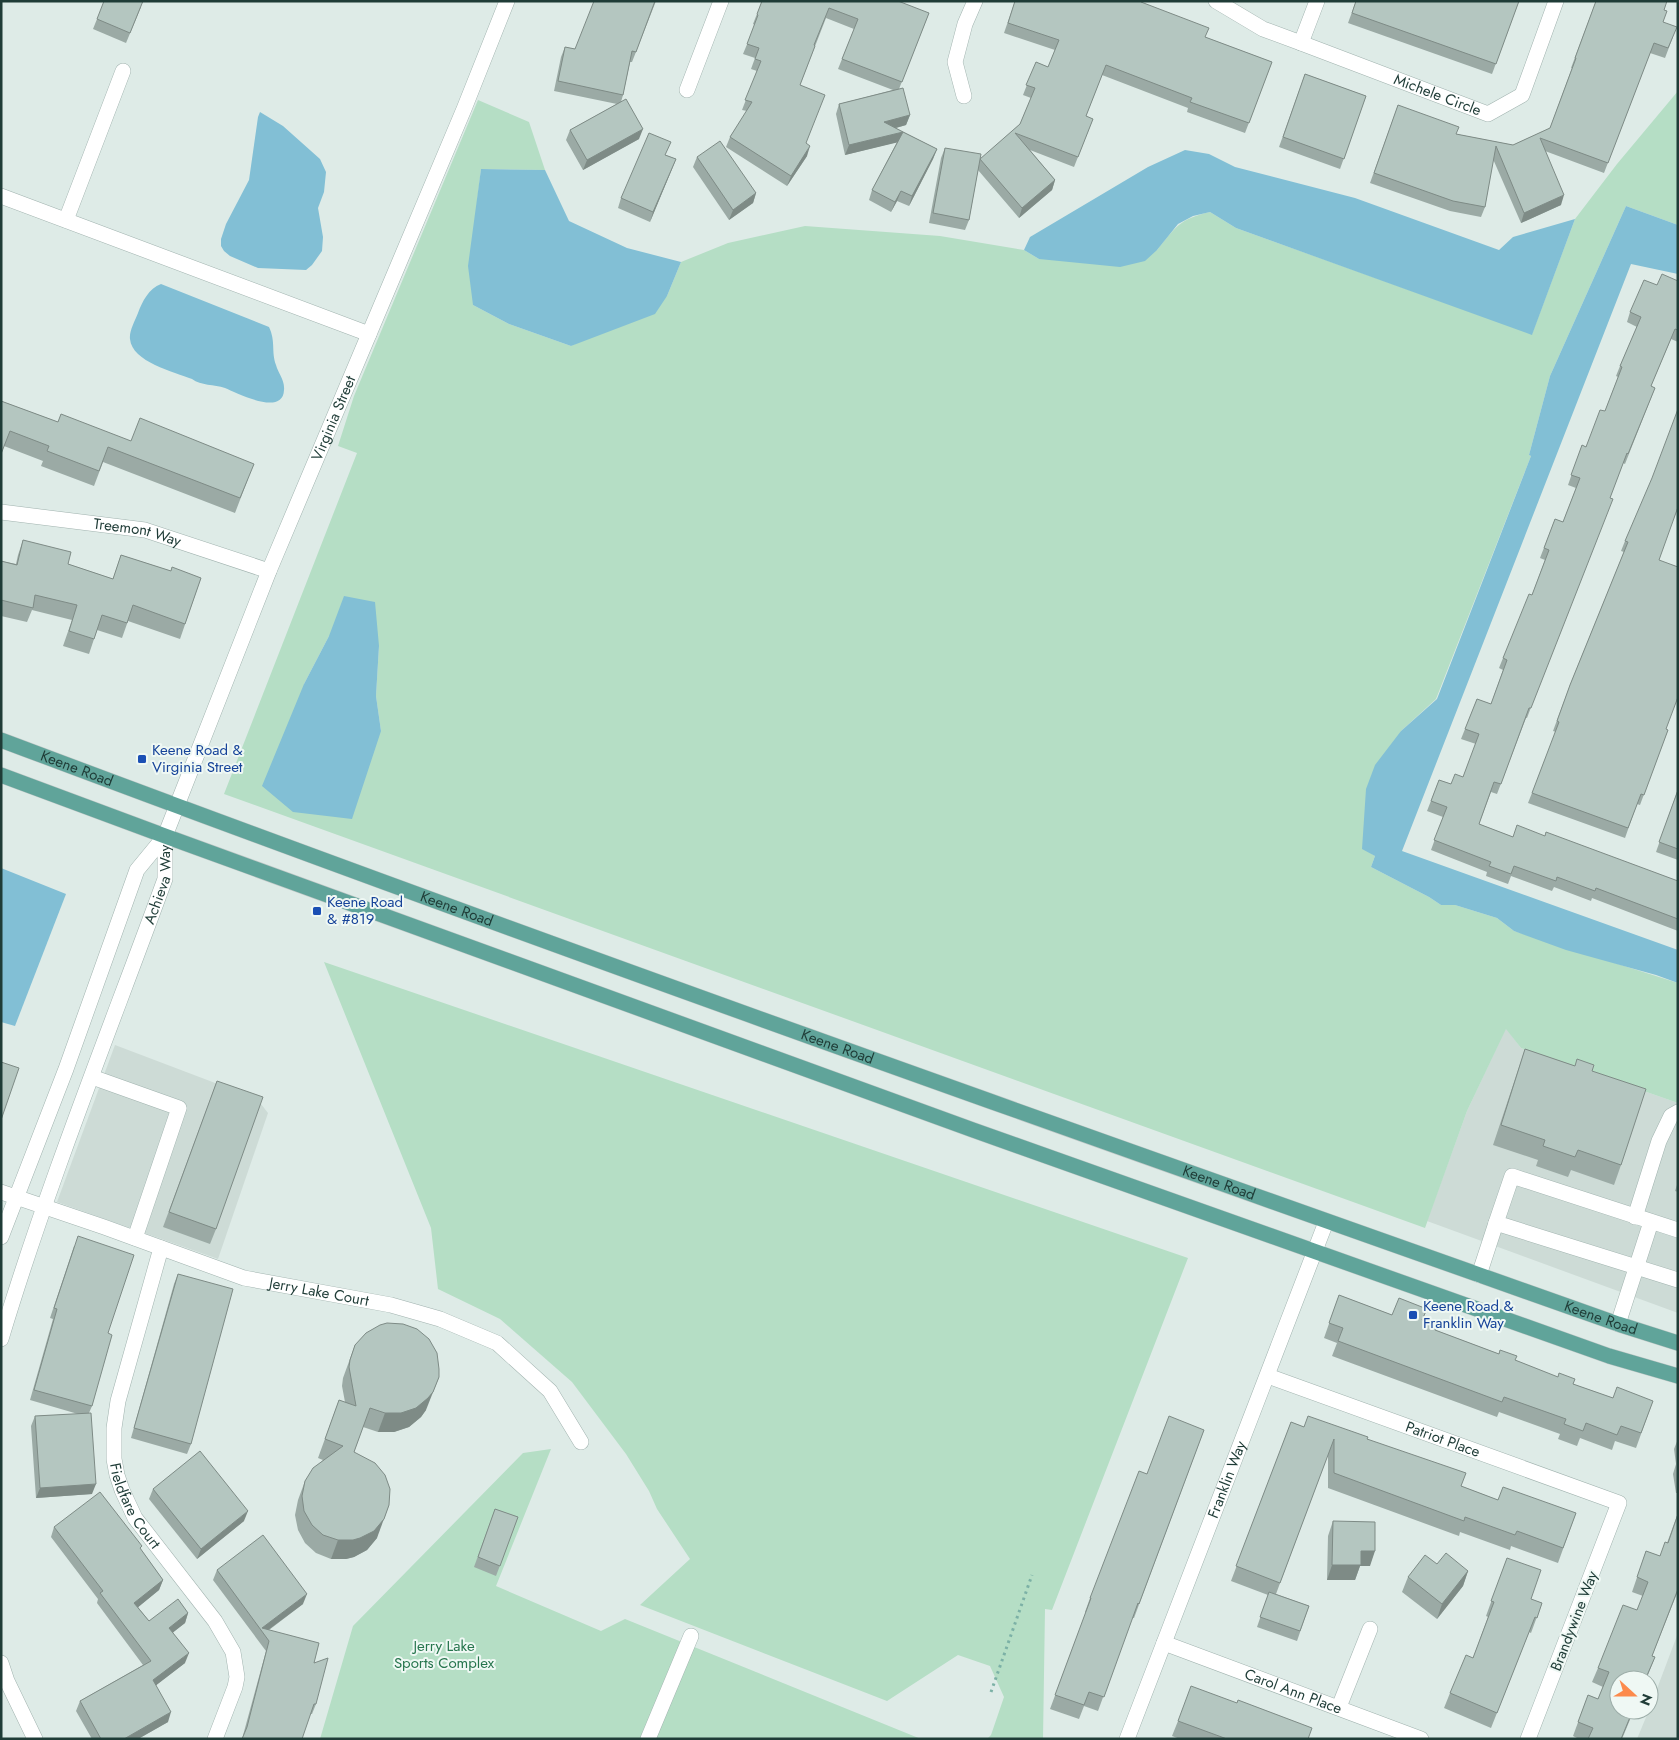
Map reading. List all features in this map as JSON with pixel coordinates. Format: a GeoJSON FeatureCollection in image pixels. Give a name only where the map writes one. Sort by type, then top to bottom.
{"type":"FeatureCollection","features":[{"type":"Feature","properties":{"kind":"main road","name":"Keene Road"},"geometry":{"type":"LineString","coordinates":[[1,740],[177,806],[1326,1222],[1618,1324],[1678,1342]]}},
{"type":"Feature","properties":{"kind":"main road"},"geometry":{"type":"LineString","coordinates":[[1,775],[973,1130],[1609,1356],[1678,1376]]}},
{"type":"Feature","properties":{"kind":"street","name":"Virginia Street"},"geometry":{"type":"LineString","coordinates":[[165,836],[269,571],[464,109],[507,1]]}},
{"type":"Feature","properties":{"kind":"street"},"geometry":{"type":"LineString","coordinates":[[687,90],[721,1]]}},
{"type":"Feature","properties":{"kind":"street"},"geometry":{"type":"LineString","coordinates":[[964,96],[955,62],[965,24],[975,1]]}},
{"type":"Feature","properties":{"kind":"street","name":"Michele Circle"},"geometry":{"type":"LineString","coordinates":[[1216,1],[1263,29],[1488,114],[1522,95],[1556,1]]}},
{"type":"Feature","properties":{"kind":"street"},"geometry":{"type":"LineString","coordinates":[[1301,44],[1317,1]]}},
{"type":"Feature","properties":{"kind":"street"},"geometry":{"type":"LineString","coordinates":[[66,220],[123,71]]}},
{"type":"Feature","properties":{"kind":"street"},"geometry":{"type":"LineString","coordinates":[[1,196],[369,334]]}},
{"type":"Feature","properties":{"kind":"street","name":"Treemont Way"},"geometry":{"type":"LineString","coordinates":[[1,512],[145,530],[269,571]]}},
{"type":"Feature","properties":{"kind":"street","name":"Achieva Way"},"geometry":{"type":"LineString","coordinates":[[1,1339],[44,1207],[165,879],[165,836]]}},
{"type":"Feature","properties":{"kind":"street","name":"Achieva Way"},"geometry":{"type":"LineString","coordinates":[[1,1237],[8,1195],[66,1069],[137,870],[165,836]]}},
{"type":"Feature","properties":{"kind":"street"},"geometry":{"type":"LineString","coordinates":[[92,1077],[179,1108],[135,1238]]}},
{"type":"Feature","properties":{"kind":"street"},"geometry":{"type":"LineString","coordinates":[[1635,1217],[1659,1141],[1670,1116],[1678,1112]]}},
{"type":"Feature","properties":{"kind":"street"},"geometry":{"type":"LineString","coordinates":[[1479,1275],[1512,1176],[1678,1230]]}},
{"type":"Feature","properties":{"kind":"street","name":"Jerry Lake Court"},"geometry":{"type":"LineString","coordinates":[[8,1195],[135,1238],[244,1278],[391,1305],[440,1318],[497,1343],[550,1391],[581,1442]]}},
{"type":"Feature","properties":{"kind":"street","name":"Franklin Way"},"geometry":{"type":"LineString","coordinates":[[1127,1739],[1326,1222]]}},
{"type":"Feature","properties":{"kind":"street"},"geometry":{"type":"LineString","coordinates":[[1496,1222],[1678,1280]]}},
{"type":"Feature","properties":{"kind":"street"},"geometry":{"type":"LineString","coordinates":[[1618,1324],[1651,1222]]}},
{"type":"Feature","properties":{"kind":"street","name":"Fieldfare Court"},"geometry":{"type":"LineString","coordinates":[[161,1248],[118,1401],[114,1435],[114,1459],[122,1490],[142,1530],[215,1621],[233,1652],[237,1677],[236,1687],[215,1739]]}},
{"type":"Feature","properties":{"kind":"street","name":"Patriot Place"},"geometry":{"type":"LineString","coordinates":[[1268,1376],[1619,1503]]}},
{"type":"Feature","properties":{"kind":"street","name":"Brandywine Way"},"geometry":{"type":"LineString","coordinates":[[1528,1739],[1619,1503]]}},
{"type":"Feature","properties":{"kind":"street"},"geometry":{"type":"LineString","coordinates":[[1339,1707],[1370,1628]]}},
{"type":"Feature","properties":{"kind":"street"},"geometry":{"type":"LineString","coordinates":[[648,1739],[691,1636]]}},
{"type":"Feature","properties":{"kind":"street","name":"Carol Ann Place"},"geometry":{"type":"LineString","coordinates":[[1164,1643],[1421,1739]]}},
{"type":"Feature","properties":{"kind":"street"},"geometry":{"type":"LineString","coordinates":[[1,1663],[35,1739]]}},
{"type":"Feature","properties":{"kind":"path"},"geometry":{"type":"LineString","coordinates":[[991,1692],[1032,1575]]}},
{"type":"Feature","properties":{"kind":"shaded area"},"geometry":{"type":"Polygon","coordinates":[[[1506,1028],[1521,1048],[1678,1103],[1678,1313],[1427,1221],[1467,1111],[1506,1028]]]}},
{"type":"Feature","properties":{"kind":"shaded area"},"geometry":{"type":"Polygon","coordinates":[[[115,1045],[257,1099],[268,1113],[218,1259],[57,1202],[115,1045]]]}},
{"type":"Feature","properties":{"kind":"shaded area"},"geometry":{"type":"Polygon","coordinates":[[[1678,1633],[1678,1739],[1637,1739],[1645,1720],[1659,1720],[1659,1683],[1678,1633]]]}},
{"type":"Feature","properties":{"kind":"green space"},"geometry":{"type":"Polygon","coordinates":[[[1678,91],[1678,225],[1626,206],[1550,376],[1529,455],[1531,456],[1436,699],[1401,731],[1365,829],[1363,848],[1375,856],[1371,867],[1441,905],[1455,905],[1497,918],[1514,931],[1678,983],[1678,1103],[1521,1048],[1506,1029],[1467,1111],[1425,1228],[224,794],[357,453],[338,446],[354,396],[478,100],[529,122],[545,170],[481,169],[477,202],[473,305],[509,324],[571,346],[667,296],[681,262],[728,243],[805,226],[940,236],[1024,250],[1039,259],[1157,250],[1179,225],[1191,218],[1210,212],[1236,228],[1532,334],[1575,219],[1617,164],[1678,91]],[[329,636],[304,684],[381,731],[376,696],[379,646],[329,636]]]}},
{"type":"Feature","properties":{"kind":"green space"},"geometry":{"type":"Polygon","coordinates":[[[324,962],[1188,1258],[1052,1610],[1045,1609],[1043,1739],[987,1739],[991,1735],[1004,1697],[990,1666],[958,1655],[887,1701],[640,1605],[690,1559],[657,1509],[649,1491],[626,1454],[572,1382],[500,1319],[438,1289],[431,1228],[324,962]]]}},
{"type":"Feature","properties":{"kind":"green space","name":"Jerry Lake Sports Complex"},"geometry":{"type":"Polygon","coordinates":[[[551,1449],[496,1586],[601,1631],[625,1619],[921,1739],[320,1739],[353,1626],[523,1453],[551,1449]]]}},
{"type":"Feature","properties":{"kind":"water"},"geometry":{"type":"Polygon","coordinates":[[[260,112],[283,126],[320,159],[326,172],[324,192],[318,208],[323,237],[322,251],[306,270],[258,268],[230,256],[221,246],[221,239],[226,224],[249,180],[260,112]]]}},
{"type":"Feature","properties":{"kind":"water"},"geometry":{"type":"Polygon","coordinates":[[[1185,150],[1209,154],[1235,167],[1355,198],[1499,250],[1513,237],[1575,219],[1532,335],[1236,228],[1210,212],[1193,216],[1178,224],[1157,250],[1145,261],[1120,267],[1039,259],[1024,250],[1030,237],[1148,167],[1185,150]]]}},
{"type":"Feature","properties":{"kind":"water"},"geometry":{"type":"Polygon","coordinates":[[[481,169],[545,170],[569,221],[627,248],[681,262],[667,296],[655,314],[571,346],[509,324],[473,305],[468,266],[481,169]]]}},
{"type":"Feature","properties":{"kind":"water"},"geometry":{"type":"Polygon","coordinates":[[[1626,206],[1678,225],[1678,274],[1631,264],[1402,851],[1678,950],[1678,983],[1566,950],[1514,931],[1497,918],[1455,905],[1441,905],[1371,867],[1375,856],[1362,849],[1366,789],[1375,765],[1401,731],[1437,699],[1531,456],[1529,455],[1550,376],[1626,206]]]}},
{"type":"Feature","properties":{"kind":"water"},"geometry":{"type":"Polygon","coordinates":[[[161,284],[269,327],[277,368],[283,383],[282,398],[276,402],[268,403],[249,398],[225,388],[199,383],[155,365],[138,354],[132,347],[130,339],[131,329],[146,296],[161,284]]]}},
{"type":"Feature","properties":{"kind":"water"},"geometry":{"type":"Polygon","coordinates":[[[344,596],[375,602],[379,646],[376,696],[381,731],[352,819],[293,812],[262,786],[304,684],[329,636],[344,596]]]}},
{"type":"Feature","properties":{"kind":"water"},"geometry":{"type":"Polygon","coordinates":[[[1,868],[66,894],[15,1026],[1,1022],[1,868]]]}},
{"type":"Feature","properties":{"kind":"building"},"geometry":{"type":"Polygon","coordinates":[[[104,1],[143,1],[130,33],[97,19],[104,1]]]}},
{"type":"Feature","properties":{"kind":"building"},"geometry":{"type":"Polygon","coordinates":[[[594,1],[655,1],[636,52],[632,51],[623,95],[558,81],[565,47],[575,49],[594,1]]]}},
{"type":"Feature","properties":{"kind":"building"},"geometry":{"type":"Polygon","coordinates":[[[762,1],[898,1],[929,13],[902,82],[842,59],[858,19],[829,8],[800,85],[825,95],[806,143],[810,146],[791,176],[730,137],[752,102],[745,100],[761,61],[755,59],[759,48],[747,44],[762,1]]]}},
{"type":"Feature","properties":{"kind":"building"},"geometry":{"type":"Polygon","coordinates":[[[1015,1],[1142,1],[1209,28],[1205,37],[1272,62],[1249,123],[1190,102],[1192,98],[1106,65],[1086,116],[1093,119],[1078,157],[1015,133],[1055,180],[1022,208],[980,159],[1020,124],[1035,88],[1026,85],[1036,62],[1048,67],[1059,40],[1008,23],[1015,1]]]}},
{"type":"Feature","properties":{"kind":"building"},"geometry":{"type":"Polygon","coordinates":[[[1356,1],[1519,1],[1496,64],[1352,13],[1356,1]]]}},
{"type":"Feature","properties":{"kind":"building"},"geometry":{"type":"Polygon","coordinates":[[[1596,1],[1667,1],[1664,10],[1667,11],[1663,22],[1677,27],[1668,48],[1654,43],[1608,163],[1540,138],[1564,195],[1524,213],[1496,146],[1485,207],[1453,201],[1374,173],[1398,105],[1459,127],[1456,134],[1513,145],[1550,128],[1596,1]]]}},
{"type":"Feature","properties":{"kind":"building"},"geometry":{"type":"Polygon","coordinates":[[[1305,74],[1366,96],[1344,159],[1283,137],[1305,74]]]}},
{"type":"Feature","properties":{"kind":"building"},"geometry":{"type":"Polygon","coordinates":[[[903,88],[910,115],[884,122],[903,132],[849,145],[839,104],[903,88]]]}},
{"type":"Feature","properties":{"kind":"building"},"geometry":{"type":"Polygon","coordinates":[[[626,99],[643,129],[587,160],[570,130],[626,99]]]}},
{"type":"Feature","properties":{"kind":"building"},"geometry":{"type":"Polygon","coordinates":[[[903,132],[937,149],[912,196],[901,191],[895,202],[872,190],[903,132]]]}},
{"type":"Feature","properties":{"kind":"building"},"geometry":{"type":"Polygon","coordinates":[[[649,133],[671,142],[665,155],[676,159],[653,212],[621,198],[649,133]]]}},
{"type":"Feature","properties":{"kind":"building"},"geometry":{"type":"Polygon","coordinates":[[[720,141],[756,193],[733,210],[697,157],[720,141]]]}},
{"type":"Feature","properties":{"kind":"building"},"geometry":{"type":"Polygon","coordinates":[[[945,148],[981,154],[969,220],[933,213],[945,148]]]}},
{"type":"Feature","properties":{"kind":"building"},"geometry":{"type":"Polygon","coordinates":[[[1662,274],[1678,281],[1678,330],[1675,329],[1651,386],[1655,388],[1627,453],[1610,498],[1613,499],[1531,708],[1529,708],[1501,784],[1494,782],[1479,824],[1513,837],[1517,825],[1545,836],[1546,832],[1678,881],[1678,919],[1596,888],[1595,891],[1557,877],[1556,881],[1514,866],[1511,874],[1489,866],[1491,862],[1434,840],[1447,807],[1431,801],[1439,780],[1451,784],[1455,774],[1463,777],[1479,734],[1465,729],[1477,699],[1491,704],[1507,660],[1503,658],[1529,594],[1532,595],[1549,550],[1544,548],[1555,519],[1563,522],[1580,478],[1571,475],[1582,445],[1586,447],[1600,410],[1605,411],[1622,367],[1620,366],[1641,317],[1630,312],[1644,280],[1657,285],[1662,274]]]}},
{"type":"Feature","properties":{"kind":"building"},"geometry":{"type":"Polygon","coordinates":[[[1,401],[58,422],[61,414],[131,441],[140,418],[254,464],[240,498],[108,447],[99,471],[47,451],[49,446],[10,431],[1,454],[1,401]]]}},
{"type":"Feature","properties":{"kind":"building"},"geometry":{"type":"Polygon","coordinates":[[[1678,409],[1678,507],[1659,560],[1678,567],[1678,697],[1644,795],[1641,794],[1628,828],[1532,793],[1559,722],[1557,721],[1570,685],[1628,542],[1625,541],[1652,478],[1678,409]]]}},
{"type":"Feature","properties":{"kind":"building"},"geometry":{"type":"Polygon","coordinates":[[[23,540],[71,552],[68,564],[113,579],[121,555],[171,571],[172,567],[201,578],[185,624],[133,605],[127,623],[102,615],[94,639],[69,631],[77,605],[35,595],[33,608],[1,600],[1,561],[17,565],[23,540]]]}},
{"type":"Feature","properties":{"kind":"building"},"geometry":{"type":"Polygon","coordinates":[[[1678,790],[1678,849],[1659,842],[1678,790]]]}},
{"type":"Feature","properties":{"kind":"building"},"geometry":{"type":"Polygon","coordinates":[[[1525,1049],[1575,1066],[1577,1059],[1594,1065],[1592,1071],[1646,1089],[1621,1165],[1578,1150],[1575,1157],[1543,1146],[1545,1140],[1501,1125],[1525,1049]]]}},
{"type":"Feature","properties":{"kind":"building"},"geometry":{"type":"Polygon","coordinates":[[[1,1062],[19,1068],[1,1120],[1,1062]]]}},
{"type":"Feature","properties":{"kind":"building"},"geometry":{"type":"Polygon","coordinates":[[[217,1081],[263,1097],[216,1229],[169,1212],[217,1081]]]}},
{"type":"Feature","properties":{"kind":"building"},"geometry":{"type":"Polygon","coordinates":[[[78,1236],[134,1255],[108,1333],[112,1335],[92,1406],[34,1390],[57,1309],[54,1308],[78,1236]]]}},
{"type":"Feature","properties":{"kind":"building"},"geometry":{"type":"Polygon","coordinates":[[[178,1274],[233,1289],[191,1444],[134,1428],[178,1274]]]}},
{"type":"Feature","properties":{"kind":"building"},"geometry":{"type":"Polygon","coordinates":[[[1339,1295],[1392,1315],[1399,1298],[1427,1309],[1422,1320],[1437,1326],[1435,1330],[1499,1354],[1500,1350],[1517,1356],[1515,1360],[1558,1377],[1559,1373],[1575,1379],[1573,1384],[1613,1398],[1617,1387],[1653,1401],[1641,1433],[1621,1426],[1617,1435],[1586,1423],[1583,1431],[1564,1424],[1566,1419],[1504,1397],[1502,1402],[1338,1341],[1343,1328],[1329,1323],[1339,1295]]]}},
{"type":"Feature","properties":{"kind":"building"},"geometry":{"type":"Polygon","coordinates":[[[387,1323],[403,1324],[417,1329],[429,1339],[437,1353],[439,1377],[433,1392],[416,1408],[401,1413],[385,1413],[370,1408],[354,1452],[375,1463],[385,1475],[390,1489],[389,1505],[384,1519],[374,1531],[353,1540],[338,1540],[323,1535],[312,1525],[304,1511],[302,1496],[305,1481],[313,1468],[343,1446],[325,1439],[339,1400],[356,1406],[349,1367],[355,1345],[366,1333],[387,1323]]]}},
{"type":"Feature","properties":{"kind":"building"},"geometry":{"type":"Polygon","coordinates":[[[91,1413],[96,1484],[40,1488],[35,1416],[91,1413]]]}},
{"type":"Feature","properties":{"kind":"building"},"geometry":{"type":"Polygon","coordinates":[[[1169,1416],[1204,1430],[1104,1697],[1089,1692],[1084,1705],[1055,1695],[1139,1471],[1147,1474],[1169,1416]]]}},
{"type":"Feature","properties":{"kind":"building"},"geometry":{"type":"Polygon","coordinates":[[[1308,1416],[1368,1437],[1367,1439],[1466,1473],[1461,1486],[1498,1500],[1503,1487],[1576,1513],[1563,1548],[1517,1531],[1515,1535],[1465,1517],[1464,1521],[1334,1473],[1334,1439],[1280,1583],[1236,1566],[1291,1422],[1304,1427],[1308,1416]]]}},
{"type":"Feature","properties":{"kind":"building"},"geometry":{"type":"Polygon","coordinates":[[[200,1451],[248,1511],[201,1549],[153,1489],[200,1451]]]}},
{"type":"Feature","properties":{"kind":"building"},"geometry":{"type":"Polygon","coordinates":[[[100,1492],[142,1546],[140,1548],[163,1580],[134,1603],[149,1621],[178,1599],[188,1613],[169,1628],[189,1653],[153,1680],[171,1712],[124,1739],[101,1739],[80,1701],[151,1661],[100,1593],[103,1591],[54,1527],[100,1492]]]}},
{"type":"Feature","properties":{"kind":"building"},"geometry":{"type":"Polygon","coordinates":[[[495,1509],[518,1517],[500,1566],[478,1557],[495,1509]]]}},
{"type":"Feature","properties":{"kind":"building"},"geometry":{"type":"Polygon","coordinates":[[[1678,1514],[1678,1589],[1652,1656],[1655,1657],[1649,1670],[1609,1670],[1609,1672],[1598,1668],[1623,1605],[1637,1610],[1648,1582],[1637,1577],[1646,1551],[1660,1556],[1665,1542],[1668,1543],[1678,1514]]]}},
{"type":"Feature","properties":{"kind":"building"},"geometry":{"type":"Polygon","coordinates":[[[1333,1521],[1375,1522],[1375,1551],[1361,1551],[1361,1565],[1332,1565],[1333,1521]]]}},
{"type":"Feature","properties":{"kind":"building"},"geometry":{"type":"Polygon","coordinates":[[[263,1535],[307,1594],[262,1628],[319,1643],[314,1663],[328,1658],[316,1704],[314,1704],[302,1739],[242,1739],[247,1727],[269,1641],[217,1570],[263,1535]]]}},
{"type":"Feature","properties":{"kind":"building"},"geometry":{"type":"Polygon","coordinates":[[[1446,1553],[1468,1571],[1442,1604],[1408,1577],[1425,1555],[1437,1564],[1446,1553]]]}},
{"type":"Feature","properties":{"kind":"building"},"geometry":{"type":"Polygon","coordinates":[[[1507,1558],[1541,1570],[1531,1599],[1542,1603],[1497,1713],[1450,1693],[1466,1655],[1473,1658],[1494,1602],[1491,1601],[1507,1558]]]}},
{"type":"Feature","properties":{"kind":"building"},"geometry":{"type":"Polygon","coordinates":[[[1269,1592],[1309,1606],[1300,1631],[1260,1617],[1269,1592]]]}},
{"type":"Feature","properties":{"kind":"building"},"geometry":{"type":"Polygon","coordinates":[[[1609,1672],[1609,1720],[1629,1720],[1621,1739],[1588,1739],[1593,1728],[1578,1722],[1588,1695],[1598,1699],[1609,1672]]]}},
{"type":"Feature","properties":{"kind":"building"},"geometry":{"type":"Polygon","coordinates":[[[1191,1686],[1237,1703],[1238,1700],[1312,1728],[1308,1739],[1227,1739],[1178,1721],[1191,1686]]]}},
{"type":"Feature","properties":{"kind":"place","name":"Keene Road & Virginia Street"},"geometry":{"type":"Point","coordinates":[142,759]}},
{"type":"Feature","properties":{"kind":"place","name":"Keene Road & #819"},"geometry":{"type":"Point","coordinates":[317,911]}},
{"type":"Feature","properties":{"kind":"place","name":"Keene Road & Franklin Way"},"geometry":{"type":"Point","coordinates":[1413,1315]}}]}
